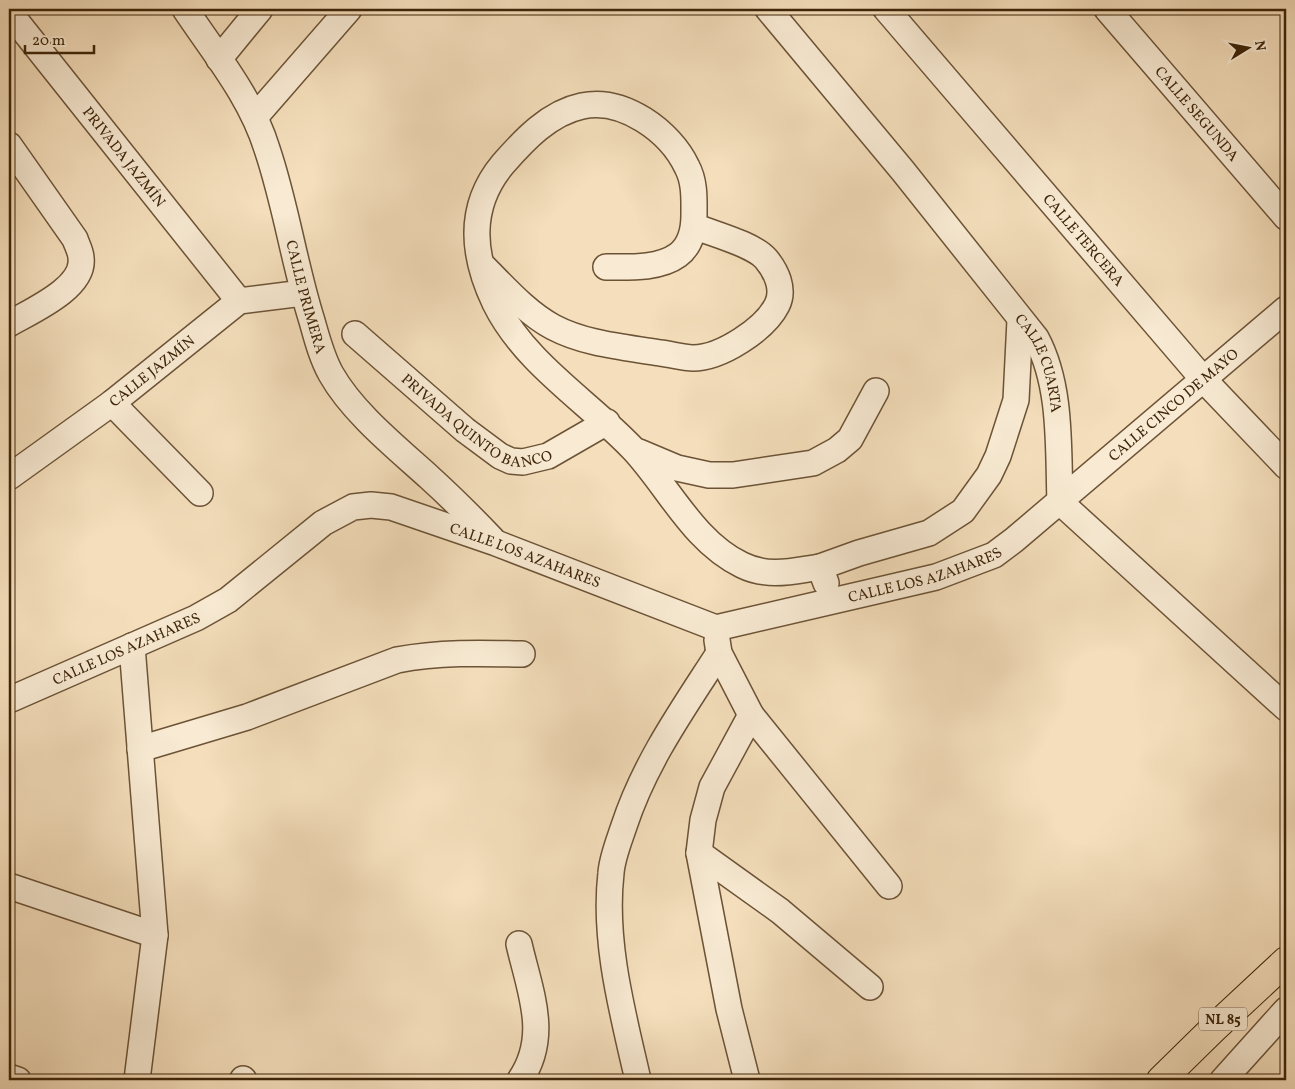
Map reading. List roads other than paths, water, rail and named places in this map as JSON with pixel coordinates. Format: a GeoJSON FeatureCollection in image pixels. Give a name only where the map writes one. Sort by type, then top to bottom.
{"type":"FeatureCollection","features":[{"type":"Feature","properties":{"kind":"main road","name":"NL 85"},"geometry":{"type":"LineString","coordinates":[[1161,1080],[1286,961]]}},
{"type":"Feature","properties":{"kind":"street","name":"CALLE PRIMERA"},"geometry":{"type":"LineString","coordinates":[[185,9],[242,92],[255,117],[281,193],[303,292],[320,347],[331,373],[343,392],[399,450],[453,499],[496,543]]}},
{"type":"Feature","properties":{"kind":"street"},"geometry":{"type":"LineString","coordinates":[[219,59],[260,9]]}},
{"type":"Feature","properties":{"kind":"street"},"geometry":{"type":"LineString","coordinates":[[255,117],[349,9]]}},
{"type":"Feature","properties":{"kind":"street","name":"CALLE CUARTA"},"geometry":{"type":"LineString","coordinates":[[768,9],[903,171],[1036,338],[1044,352],[1050,372],[1058,436],[1060,502]]}},
{"type":"Feature","properties":{"kind":"street","name":"CALLE TERCERA"},"geometry":{"type":"LineString","coordinates":[[886,9],[1203,379],[1286,466]]}},
{"type":"Feature","properties":{"kind":"street","name":"CALLE SEGUNDA"},"geometry":{"type":"LineString","coordinates":[[1108,9],[1286,217]]}},
{"type":"Feature","properties":{"kind":"street","name":"PRIVADA JAZMÍN"},"geometry":{"type":"LineString","coordinates":[[9,12],[239,301]]}},
{"type":"Feature","properties":{"kind":"street"},"geometry":{"type":"LineString","coordinates":[[606,267],[645,266],[675,258],[688,243],[694,226],[694,188],[687,167],[672,144],[649,123],[623,109],[606,105],[582,106],[556,116],[532,133],[497,172],[480,205],[476,232],[480,264],[489,289],[504,320],[534,357],[634,450],[654,473],[682,513],[722,552],[743,566],[774,574],[820,567],[859,553],[929,533],[963,511],[989,475],[998,456],[1016,400],[1020,320]]}},
{"type":"Feature","properties":{"kind":"street"},"geometry":{"type":"LineString","coordinates":[[9,145],[75,239],[82,257],[81,269],[76,279],[66,289],[9,324]]}},
{"type":"Feature","properties":{"kind":"street"},"geometry":{"type":"LineString","coordinates":[[480,264],[532,312],[552,327],[572,336],[613,345],[694,358],[712,355],[732,346],[760,326],[778,304],[780,283],[775,271],[765,257],[749,248],[694,226]]}},
{"type":"Feature","properties":{"kind":"street"},"geometry":{"type":"LineString","coordinates":[[239,301],[303,292]]}},
{"type":"Feature","properties":{"kind":"street","name":"CALLE JAZMÍN"},"geometry":{"type":"LineString","coordinates":[[9,477],[112,403],[239,301]]}},
{"type":"Feature","properties":{"kind":"street","name":"CALLE CINCO DE MAYO"},"geometry":{"type":"LineString","coordinates":[[1060,502],[1286,309]]}},
{"type":"Feature","properties":{"kind":"street","name":"PRIVADA QUINTO BANCO"},"geometry":{"type":"LineString","coordinates":[[355,334],[465,430],[500,456],[511,461],[523,462],[548,456],[606,422]]}},
{"type":"Feature","properties":{"kind":"street"},"geometry":{"type":"LineString","coordinates":[[634,450],[677,468],[709,475],[733,475],[813,463],[837,450],[850,439],[876,390]]}},
{"type":"Feature","properties":{"kind":"street"},"geometry":{"type":"LineString","coordinates":[[112,403],[200,493]]}},
{"type":"Feature","properties":{"kind":"street"},"geometry":{"type":"LineString","coordinates":[[1060,502],[1286,708]]}},
{"type":"Feature","properties":{"kind":"street","name":"CALLE LOS AZAHARES"},"geometry":{"type":"LineString","coordinates":[[9,700],[84,670],[132,646],[196,618],[228,600],[323,523],[353,507],[371,505],[391,507],[496,543],[716,628],[936,578],[994,555],[1060,502]]}},
{"type":"Feature","properties":{"kind":"street"},"geometry":{"type":"LineString","coordinates":[[820,567],[832,602]]}},
{"type":"Feature","properties":{"kind":"street"},"geometry":{"type":"LineString","coordinates":[[716,628],[719,653],[751,716],[890,886]]}},
{"type":"Feature","properties":{"kind":"street"},"geometry":{"type":"LineString","coordinates":[[132,646],[155,935],[137,1080]]}},
{"type":"Feature","properties":{"kind":"street"},"geometry":{"type":"LineString","coordinates":[[140,749],[247,717],[397,660],[422,655],[452,653],[522,654]]}},
{"type":"Feature","properties":{"kind":"street"},"geometry":{"type":"LineString","coordinates":[[638,1080],[621,1004],[612,944],[609,901],[611,871],[620,836],[638,788],[658,748],[719,653]]}},
{"type":"Feature","properties":{"kind":"street"},"geometry":{"type":"LineString","coordinates":[[747,1080],[729,1009],[699,853],[703,820],[712,787],[751,716]]}},
{"type":"Feature","properties":{"kind":"street"},"geometry":{"type":"LineString","coordinates":[[699,853],[780,911],[870,987]]}},
{"type":"Feature","properties":{"kind":"street"},"geometry":{"type":"LineString","coordinates":[[9,886],[155,935]]}},
{"type":"Feature","properties":{"kind":"street"},"geometry":{"type":"LineString","coordinates":[[519,944],[537,1023],[536,1046],[528,1068],[520,1080]]}},
{"type":"Feature","properties":{"kind":"street"},"geometry":{"type":"LineString","coordinates":[[1223,1080],[1286,1010]]}},
{"type":"Feature","properties":{"kind":"street"},"geometry":{"type":"LineString","coordinates":[[9,1077],[18,1080]]}}]}
